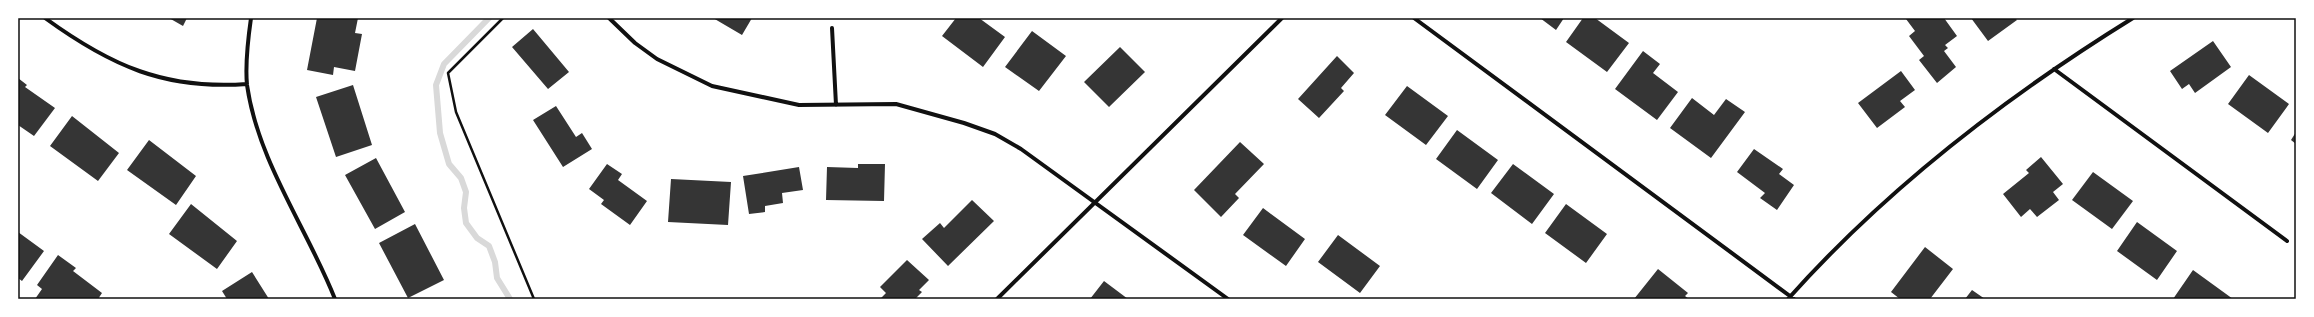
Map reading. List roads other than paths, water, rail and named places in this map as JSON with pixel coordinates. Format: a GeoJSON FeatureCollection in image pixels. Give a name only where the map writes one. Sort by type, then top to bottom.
{"type":"FeatureCollection","features":[{"type":"Feature","properties":{"kind":"street"},"geometry":{"type":"LineString","coordinates":[[45,18],[94,51],[137,72],[167,81],[198,85],[247,84]]}},
{"type":"Feature","properties":{"kind":"street"},"geometry":{"type":"LineString","coordinates":[[251,18],[248,36],[247,84],[266,152],[335,299]]}},
{"type":"Feature","properties":{"kind":"street"},"geometry":{"type":"LineString","coordinates":[[609,18],[635,43],[657,59],[712,86],[793,104],[896,104],[964,123],[995,134],[1021,149],[1228,299]]}},
{"type":"Feature","properties":{"kind":"street"},"geometry":{"type":"LineString","coordinates":[[997,299],[1282,18]]}},
{"type":"Feature","properties":{"kind":"street"},"geometry":{"type":"LineString","coordinates":[[1414,18],[1791,298],[1848,237],[1897,192],[1964,135],[2054,69],[2133,18]]}},
{"type":"Feature","properties":{"kind":"street"},"geometry":{"type":"LineString","coordinates":[[832,28],[836,104]]}},
{"type":"Feature","properties":{"kind":"street"},"geometry":{"type":"LineString","coordinates":[[2054,69],[2287,241]]}},
{"type":"Feature","properties":{"kind":"waterway"},"geometry":{"type":"LineString","coordinates":[[489,18],[444,64],[436,85],[440,133],[449,164],[461,178],[466,192],[464,208],[466,223],[477,238],[489,246],[495,262],[497,278],[510,299]]}}]}
